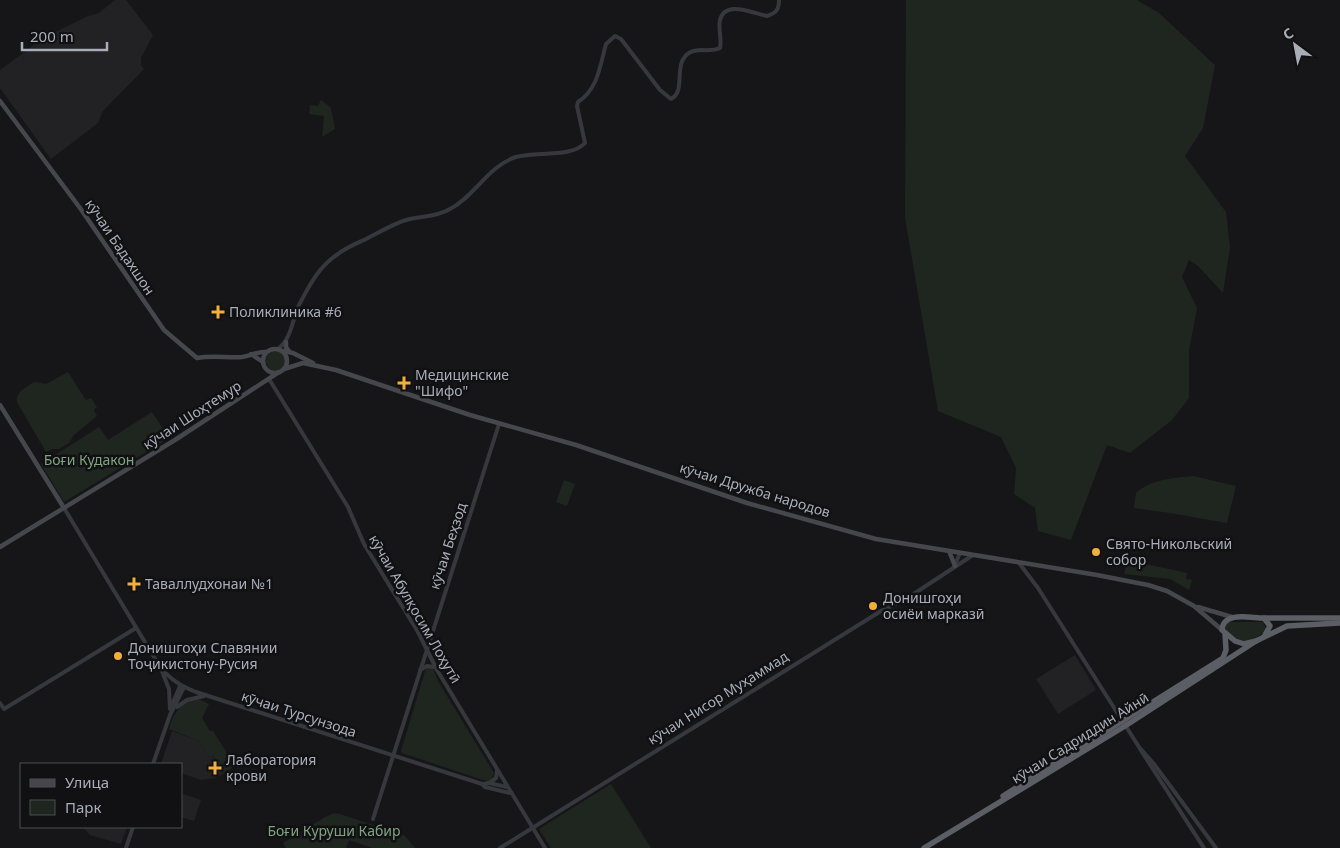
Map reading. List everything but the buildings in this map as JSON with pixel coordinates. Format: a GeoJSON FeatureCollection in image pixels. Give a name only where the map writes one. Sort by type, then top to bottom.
{"type":"FeatureCollection","features":[{"type":"Feature","properties":{"kind":"highway"},"geometry":{"type":"LineString","coordinates":[[1340,618],[1232,617],[1224,622],[1224,632],[1242,644],[1256,641],[1280,628],[1294,624],[1340,623]]}},
{"type":"Feature","properties":{"kind":"highway"},"geometry":{"type":"LineString","coordinates":[[1264,618],[1270,626],[1265,635]]}},
{"type":"Feature","properties":{"kind":"highway","name":"кӯчаи Садриддин Айнӣ"},"geometry":{"type":"LineString","coordinates":[[918,848],[1123,724],[1223,658],[1226,650],[1224,632]]}},
{"type":"Feature","properties":{"kind":"highway","name":"кӯчаи Садриддин Айнӣ"},"geometry":{"type":"LineString","coordinates":[[924,848],[1256,641]]}},
{"type":"Feature","properties":{"kind":"main road","name":"кӯчаи Бадахшон"},"geometry":{"type":"LineString","coordinates":[[0,101],[80,208],[164,330],[197,358],[249,355],[266,352]]}},
{"type":"Feature","properties":{"kind":"main road"},"geometry":{"type":"LineString","coordinates":[[286,342],[286,348],[293,354]]}},
{"type":"Feature","properties":{"kind":"main road"},"geometry":{"type":"LineString","coordinates":[[269,379],[263,362],[266,352],[272,349],[293,354],[316,365]]}},
{"type":"Feature","properties":{"kind":"main road"},"geometry":{"type":"LineString","coordinates":[[280,350],[288,360],[284,369]]}},
{"type":"Feature","properties":{"kind":"main road"},"geometry":{"type":"LineString","coordinates":[[249,355],[263,362]]}},
{"type":"Feature","properties":{"kind":"main road"},"geometry":{"type":"LineString","coordinates":[[266,369],[272,372],[279,372],[303,363],[316,365]]}},
{"type":"Feature","properties":{"kind":"main road","name":"кӯчаи Дружба народов"},"geometry":{"type":"LineString","coordinates":[[316,365],[499,424],[576,445],[762,507],[876,539],[1019,563],[1031,570],[1148,585],[1167,591],[1194,606]]}},
{"type":"Feature","properties":{"kind":"main road","name":"кӯчаи Шоҳтемур"},"geometry":{"type":"LineString","coordinates":[[0,547],[175,440],[279,372]]}},
{"type":"Feature","properties":{"kind":"main road"},"geometry":{"type":"LineString","coordinates":[[0,405],[64,508]]}},
{"type":"Feature","properties":{"kind":"main road"},"geometry":{"type":"LineString","coordinates":[[949,551],[954,566]]}},
{"type":"Feature","properties":{"kind":"main road"},"geometry":{"type":"LineString","coordinates":[[1194,606],[1232,617]]}},
{"type":"Feature","properties":{"kind":"main road"},"geometry":{"type":"LineString","coordinates":[[1194,606],[1224,632]]}},
{"type":"Feature","properties":{"kind":"street"},"geometry":{"type":"LineString","coordinates":[[280,350],[286,342],[299,305],[319,271],[339,252],[397,224],[450,209],[488,175],[510,159],[517,156],[556,153],[581,147],[585,143],[578,102],[586,97],[595,84],[606,44],[615,36],[625,44],[664,94],[672,99],[675,98],[678,91],[680,65],[687,54],[697,50],[713,51],[720,48],[720,19],[725,9],[739,6],[767,16],[775,12],[780,0]]}},
{"type":"Feature","properties":{"kind":"street","name":"кӯчаи Абулқосим Лоҳутӣ"},"geometry":{"type":"LineString","coordinates":[[269,379],[348,507],[364,544],[428,649],[435,667],[545,848]]}},
{"type":"Feature","properties":{"kind":"street","name":"кӯчаи Беҳзод"},"geometry":{"type":"LineString","coordinates":[[373,819],[499,424]]}},
{"type":"Feature","properties":{"kind":"street","name":"кӯчаи Турсунзода"},"geometry":{"type":"LineString","coordinates":[[64,508],[160,667],[168,677],[182,686],[207,696],[482,784],[486,787],[510,793]]}},
{"type":"Feature","properties":{"kind":"street","name":"кӯчаи Нисор Муҳаммад"},"geometry":{"type":"LineString","coordinates":[[950,571],[960,553]]}},
{"type":"Feature","properties":{"kind":"street","name":"кӯчаи Нисор Муҳаммад"},"geometry":{"type":"LineString","coordinates":[[500,848],[874,615],[906,599],[973,555]]}},
{"type":"Feature","properties":{"kind":"street"},"geometry":{"type":"LineString","coordinates":[[1019,563],[1031,570],[1123,724],[1204,847]]}},
{"type":"Feature","properties":{"kind":"street"},"geometry":{"type":"LineString","coordinates":[[0,703],[4,709],[136,628]]}},
{"type":"Feature","properties":{"kind":"street"},"geometry":{"type":"LineString","coordinates":[[418,632],[433,629]]}},
{"type":"Feature","properties":{"kind":"street"},"geometry":{"type":"LineString","coordinates":[[420,670],[427,666],[435,667]]}},
{"type":"Feature","properties":{"kind":"street"},"geometry":{"type":"LineString","coordinates":[[160,667],[169,689],[172,710]]}},
{"type":"Feature","properties":{"kind":"street"},"geometry":{"type":"LineString","coordinates":[[152,763],[182,686]]}},
{"type":"Feature","properties":{"kind":"street"},"geometry":{"type":"LineString","coordinates":[[172,710],[194,697],[207,696]]}},
{"type":"Feature","properties":{"kind":"street"},"geometry":{"type":"LineString","coordinates":[[1139,747],[1148,756],[1216,848]]}},
{"type":"Feature","properties":{"kind":"street"},"geometry":{"type":"LineString","coordinates":[[489,783],[496,778],[497,771]]}},
{"type":"Feature","properties":{"kind":"street","name":"кӯчаи Турсунзода"},"geometry":{"type":"LineString","coordinates":[[482,784],[489,783],[506,786]]}},
{"type":"Feature","properties":{"kind":"street"},"geometry":{"type":"LineString","coordinates":[[126,848],[133,828]]}},
{"type":"Feature","properties":{"kind":"street"},"geometry":{"type":"LineString","coordinates":[[1204,847],[1205,841],[1211,842]]}},
{"type":"Feature","properties":{"kind":"shaded area"},"geometry":{"type":"Polygon","coordinates":[[[115,0],[126,0],[153,35],[141,58],[141,65],[144,69],[103,111],[98,123],[51,159],[0,88],[0,70],[45,37],[88,16],[99,13],[115,0]]]}},
{"type":"Feature","properties":{"kind":"shaded area"},"geometry":{"type":"Polygon","coordinates":[[[1075,655],[1096,690],[1058,714],[1036,679],[1075,655]]]}},
{"type":"Feature","properties":{"kind":"shaded area"},"geometry":{"type":"Polygon","coordinates":[[[172,731],[199,741],[209,757],[212,755],[224,773],[215,778],[201,780],[182,773],[182,763],[161,763],[172,731]]]}},
{"type":"Feature","properties":{"kind":"shaded area"},"geometry":{"type":"Polygon","coordinates":[[[183,794],[201,800],[194,821],[182,817],[183,794]]]}},
{"type":"Feature","properties":{"kind":"shaded area"},"geometry":{"type":"Polygon","coordinates":[[[84,828],[127,828],[121,844],[90,835],[84,828]]]}},
{"type":"Feature","properties":{"kind":"green space"},"geometry":{"type":"Polygon","coordinates":[[[906,0],[1137,0],[1159,13],[1215,65],[1203,128],[1185,156],[1226,212],[1230,248],[1223,293],[1198,266],[1189,260],[1182,277],[1197,308],[1189,351],[1189,398],[1172,420],[1130,453],[1107,445],[1071,540],[1038,531],[1035,508],[1014,494],[1016,468],[1001,437],[938,411],[905,218],[906,0]]]}},
{"type":"Feature","properties":{"kind":"green space"},"geometry":{"type":"Polygon","coordinates":[[[321,100],[331,108],[335,129],[322,137],[324,116],[309,114],[310,105],[318,106],[321,100]]]}},
{"type":"Feature","properties":{"kind":"green space"},"geometry":{"type":"Polygon","coordinates":[[[276,351],[283,354],[286,361],[283,368],[276,371],[269,368],[266,361],[269,354],[276,351]]]}},
{"type":"Feature","properties":{"kind":"green space"},"geometry":{"type":"Polygon","coordinates":[[[68,372],[86,400],[91,398],[97,407],[94,410],[97,416],[74,435],[69,443],[59,449],[52,449],[46,452],[17,402],[17,398],[22,390],[34,382],[46,384],[68,372]]]}},
{"type":"Feature","properties":{"kind":"green space","name":"Боғи Кудакон"},"geometry":{"type":"Polygon","coordinates":[[[152,412],[169,438],[64,502],[41,464],[99,427],[108,440],[152,412]]]}},
{"type":"Feature","properties":{"kind":"green space"},"geometry":{"type":"Polygon","coordinates":[[[1193,476],[1236,486],[1227,523],[1134,508],[1136,493],[1142,488],[1163,480],[1193,476]]]}},
{"type":"Feature","properties":{"kind":"green space"},"geometry":{"type":"Polygon","coordinates":[[[564,480],[575,484],[567,506],[556,502],[564,480]]]}},
{"type":"Feature","properties":{"kind":"green space"},"geometry":{"type":"Polygon","coordinates":[[[1128,560],[1187,573],[1186,579],[1192,580],[1189,590],[1170,579],[1124,574],[1128,560]]]}},
{"type":"Feature","properties":{"kind":"green space"},"geometry":{"type":"Polygon","coordinates":[[[1229,622],[1263,622],[1267,631],[1249,640],[1241,641],[1225,630],[1226,624],[1229,622]]]}},
{"type":"Feature","properties":{"kind":"green space"},"geometry":{"type":"Polygon","coordinates":[[[426,668],[433,668],[438,681],[494,773],[491,779],[487,781],[402,753],[401,751],[426,668]]]}},
{"type":"Feature","properties":{"kind":"green space"},"geometry":{"type":"Polygon","coordinates":[[[198,699],[209,704],[202,718],[210,731],[213,731],[235,766],[224,773],[213,755],[209,757],[199,741],[169,729],[182,705],[198,699]]]}},
{"type":"Feature","properties":{"kind":"green space"},"geometry":{"type":"Polygon","coordinates":[[[611,784],[651,848],[551,848],[539,829],[611,784]]]}},
{"type":"Feature","properties":{"kind":"green space","name":"Боғи Куруши Кабир"},"geometry":{"type":"Polygon","coordinates":[[[334,813],[404,835],[415,848],[372,848],[349,840],[346,848],[286,848],[283,843],[334,813]]]}},
{"type":"Feature","properties":{"kind":"place","name":"Поликлиника #6"},"geometry":{"type":"Point","coordinates":[218,312]}},
{"type":"Feature","properties":{"kind":"place","name":"Медицинские \"Шифо\""},"geometry":{"type":"Point","coordinates":[404,383]}},
{"type":"Feature","properties":{"kind":"place","name":"Свято-Никольский собор"},"geometry":{"type":"Point","coordinates":[1096,552]}},
{"type":"Feature","properties":{"kind":"place","name":"Таваллудхонаи №1"},"geometry":{"type":"Point","coordinates":[134,584]}},
{"type":"Feature","properties":{"kind":"place","name":"Донишгоҳи осиёи марказӣ"},"geometry":{"type":"Point","coordinates":[873,606]}},
{"type":"Feature","properties":{"kind":"place","name":"Донишгоҳи Славянии Тоҷикистону-Русия"},"geometry":{"type":"Point","coordinates":[118,656]}},
{"type":"Feature","properties":{"kind":"place","name":"Лаборатория крови"},"geometry":{"type":"Point","coordinates":[215,768]}}]}
